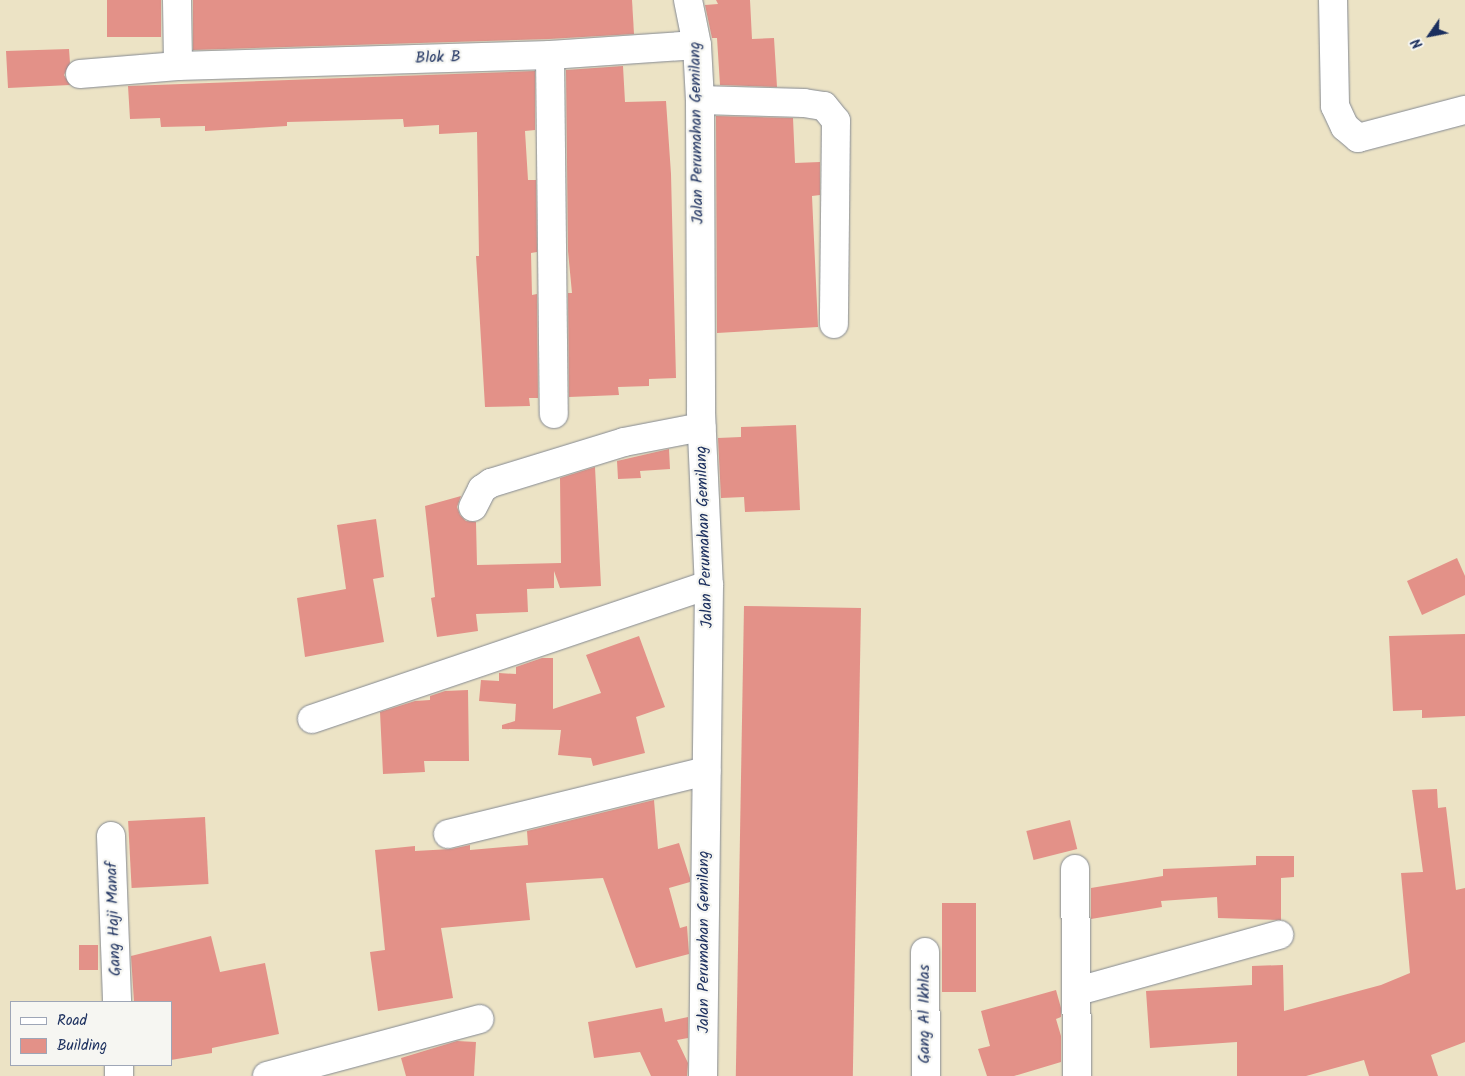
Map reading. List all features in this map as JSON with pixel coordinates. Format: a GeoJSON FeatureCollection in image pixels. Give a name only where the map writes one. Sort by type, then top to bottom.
{"type":"FeatureCollection","features":[{"type":"Feature","properties":{"kind":"street"},"geometry":{"type":"LineString","coordinates":[[177,0],[178,66]]}},
{"type":"Feature","properties":{"kind":"street","name":"Jalan Perumahan Gemilang"},"geometry":{"type":"LineString","coordinates":[[688,0],[698,45],[700,100],[702,409],[709,584],[703,1076]]}},
{"type":"Feature","properties":{"kind":"street"},"geometry":{"type":"LineString","coordinates":[[1333,0],[1335,106],[1345,127],[1358,138],[1465,110]]}},
{"type":"Feature","properties":{"kind":"street","name":"Blok B"},"geometry":{"type":"LineString","coordinates":[[80,74],[178,66],[550,55],[698,45]]}},
{"type":"Feature","properties":{"kind":"street"},"geometry":{"type":"LineString","coordinates":[[550,55],[554,414]]}},
{"type":"Feature","properties":{"kind":"street"},"geometry":{"type":"LineString","coordinates":[[700,100],[804,103],[824,106],[836,122],[834,324]]}},
{"type":"Feature","properties":{"kind":"street"},"geometry":{"type":"LineString","coordinates":[[473,507],[482,489],[490,483],[624,442],[702,409]]}},
{"type":"Feature","properties":{"kind":"street"},"geometry":{"type":"LineString","coordinates":[[312,719],[709,584]]}},
{"type":"Feature","properties":{"kind":"street"},"geometry":{"type":"LineString","coordinates":[[448,834],[706,771]]}},
{"type":"Feature","properties":{"kind":"street","name":"Gang Haji Manaf"},"geometry":{"type":"LineString","coordinates":[[111,836],[117,1001]]}},
{"type":"Feature","properties":{"kind":"street"},"geometry":{"type":"LineString","coordinates":[[1075,869],[1078,991],[1077,1076]]}},
{"type":"Feature","properties":{"kind":"street"},"geometry":{"type":"LineString","coordinates":[[1078,991],[1279,935]]}},
{"type":"Feature","properties":{"kind":"street","name":"Gang Al Ikhlas"},"geometry":{"type":"LineString","coordinates":[[925,952],[926,1076]]}},
{"type":"Feature","properties":{"kind":"street"},"geometry":{"type":"LineString","coordinates":[[267,1076],[479,1019]]}},
{"type":"Feature","properties":{"kind":"building"},"geometry":{"type":"Polygon","coordinates":[[[107,0],[161,0],[161,37],[107,37],[107,0]]]}},
{"type":"Feature","properties":{"kind":"building"},"geometry":{"type":"Polygon","coordinates":[[[193,0],[632,0],[634,34],[549,39],[193,50],[193,0]]]}},
{"type":"Feature","properties":{"kind":"building"},"geometry":{"type":"Polygon","coordinates":[[[716,0],[750,0],[752,39],[774,38],[777,87],[720,85],[717,38],[712,38],[705,5],[718,4],[716,0]]]}},
{"type":"Feature","properties":{"kind":"building"},"geometry":{"type":"Polygon","coordinates":[[[69,49],[70,63],[64,75],[70,85],[8,88],[6,51],[69,49]]]}},
{"type":"Feature","properties":{"kind":"building"},"geometry":{"type":"Polygon","coordinates":[[[623,66],[625,102],[666,101],[671,174],[676,378],[649,379],[649,386],[618,387],[619,395],[569,397],[568,293],[572,293],[568,251],[566,70],[623,66]]]}},
{"type":"Feature","properties":{"kind":"building"},"geometry":{"type":"Polygon","coordinates":[[[535,71],[535,130],[525,131],[528,180],[536,180],[537,252],[531,253],[532,295],[537,294],[538,398],[529,398],[530,406],[485,407],[476,256],[479,256],[477,132],[439,134],[439,125],[404,127],[403,119],[287,122],[287,126],[205,131],[205,126],[161,127],[160,118],[130,119],[128,86],[535,71]]]}},
{"type":"Feature","properties":{"kind":"building"},"geometry":{"type":"Polygon","coordinates":[[[716,116],[793,118],[795,163],[820,162],[820,195],[812,196],[818,327],[717,333],[716,116]]]}},
{"type":"Feature","properties":{"kind":"building"},"geometry":{"type":"Polygon","coordinates":[[[796,425],[800,510],[745,512],[744,497],[721,498],[718,438],[741,437],[741,427],[796,425]]]}},
{"type":"Feature","properties":{"kind":"building"},"geometry":{"type":"Polygon","coordinates":[[[669,449],[670,469],[640,471],[641,478],[618,479],[617,461],[669,449]]]}},
{"type":"Feature","properties":{"kind":"building"},"geometry":{"type":"Polygon","coordinates":[[[595,467],[601,586],[560,588],[554,571],[554,588],[527,589],[528,612],[476,614],[478,631],[437,637],[431,598],[435,597],[425,506],[461,496],[457,507],[460,515],[466,521],[476,522],[477,565],[561,563],[560,478],[595,467]]]}},
{"type":"Feature","properties":{"kind":"building"},"geometry":{"type":"Polygon","coordinates":[[[376,519],[384,577],[373,579],[384,642],[305,657],[297,598],[346,589],[337,525],[376,519]]]}},
{"type":"Feature","properties":{"kind":"building"},"geometry":{"type":"Polygon","coordinates":[[[1457,558],[1465,576],[1465,595],[1422,615],[1407,581],[1457,558]]]}},
{"type":"Feature","properties":{"kind":"building"},"geometry":{"type":"Polygon","coordinates":[[[744,606],[861,608],[853,1076],[736,1076],[744,606]]]}},
{"type":"Feature","properties":{"kind":"building"},"geometry":{"type":"Polygon","coordinates":[[[1465,634],[1465,716],[1422,718],[1422,710],[1393,711],[1389,636],[1465,634]]]}},
{"type":"Feature","properties":{"kind":"building"},"geometry":{"type":"Polygon","coordinates":[[[639,636],[665,707],[636,717],[645,753],[593,766],[591,758],[558,755],[561,730],[502,729],[502,725],[515,721],[516,704],[479,701],[481,680],[499,681],[499,673],[516,674],[516,667],[542,658],[553,658],[553,709],[601,693],[586,655],[639,636]]]}},
{"type":"Feature","properties":{"kind":"building"},"geometry":{"type":"Polygon","coordinates":[[[468,690],[469,761],[424,761],[425,772],[383,774],[380,712],[415,701],[430,700],[430,696],[445,691],[468,690]]]}},
{"type":"Feature","properties":{"kind":"building"},"geometry":{"type":"Polygon","coordinates":[[[1437,789],[1438,808],[1446,807],[1456,890],[1465,888],[1465,1042],[1431,1055],[1438,1076],[1369,1076],[1364,1060],[1306,1076],[1237,1076],[1237,1042],[1150,1048],[1146,991],[1252,985],[1252,966],[1283,965],[1284,1011],[1381,985],[1410,973],[1401,873],[1423,872],[1412,790],[1437,789]]]}},
{"type":"Feature","properties":{"kind":"building"},"geometry":{"type":"Polygon","coordinates":[[[654,800],[658,849],[679,843],[690,878],[690,882],[669,888],[680,928],[687,926],[689,954],[636,968],[603,878],[526,883],[530,920],[441,928],[453,998],[378,1011],[370,952],[385,950],[375,850],[415,846],[415,851],[451,849],[470,845],[470,850],[528,845],[527,831],[654,800]]]}},
{"type":"Feature","properties":{"kind":"building"},"geometry":{"type":"Polygon","coordinates":[[[205,817],[209,884],[132,888],[128,821],[205,817]]]}},
{"type":"Feature","properties":{"kind":"building"},"geometry":{"type":"Polygon","coordinates":[[[1070,820],[1077,849],[1034,860],[1026,831],[1070,820]]]}},
{"type":"Feature","properties":{"kind":"building"},"geometry":{"type":"Polygon","coordinates":[[[1256,856],[1294,856],[1294,877],[1281,878],[1281,920],[1218,918],[1217,897],[1161,901],[1162,907],[1091,919],[1091,888],[1163,876],[1163,869],[1256,865],[1256,856]]]}},
{"type":"Feature","properties":{"kind":"building"},"geometry":{"type":"Polygon","coordinates":[[[942,903],[976,903],[976,992],[942,992],[942,903]]]}},
{"type":"Feature","properties":{"kind":"building"},"geometry":{"type":"Polygon","coordinates":[[[211,936],[220,972],[265,963],[279,1034],[212,1048],[212,1053],[172,1060],[172,1001],[134,1001],[131,956],[211,936]]]}},
{"type":"Feature","properties":{"kind":"building"},"geometry":{"type":"Polygon","coordinates":[[[79,945],[98,945],[98,970],[79,970],[79,945]]]}},
{"type":"Feature","properties":{"kind":"building"},"geometry":{"type":"Polygon","coordinates":[[[1056,990],[1061,1008],[1061,1017],[1056,1019],[1061,1036],[1061,1062],[1014,1076],[987,1076],[978,1049],[990,1046],[981,1011],[1056,990]]]}},
{"type":"Feature","properties":{"kind":"building"},"geometry":{"type":"Polygon","coordinates":[[[662,1008],[665,1022],[688,1017],[688,1038],[677,1040],[688,1063],[687,1076],[651,1076],[640,1052],[594,1058],[588,1022],[662,1008]]]}},
{"type":"Feature","properties":{"kind":"building"},"geometry":{"type":"Polygon","coordinates":[[[457,1041],[476,1042],[474,1076],[406,1076],[401,1058],[457,1041]]]}}]}
